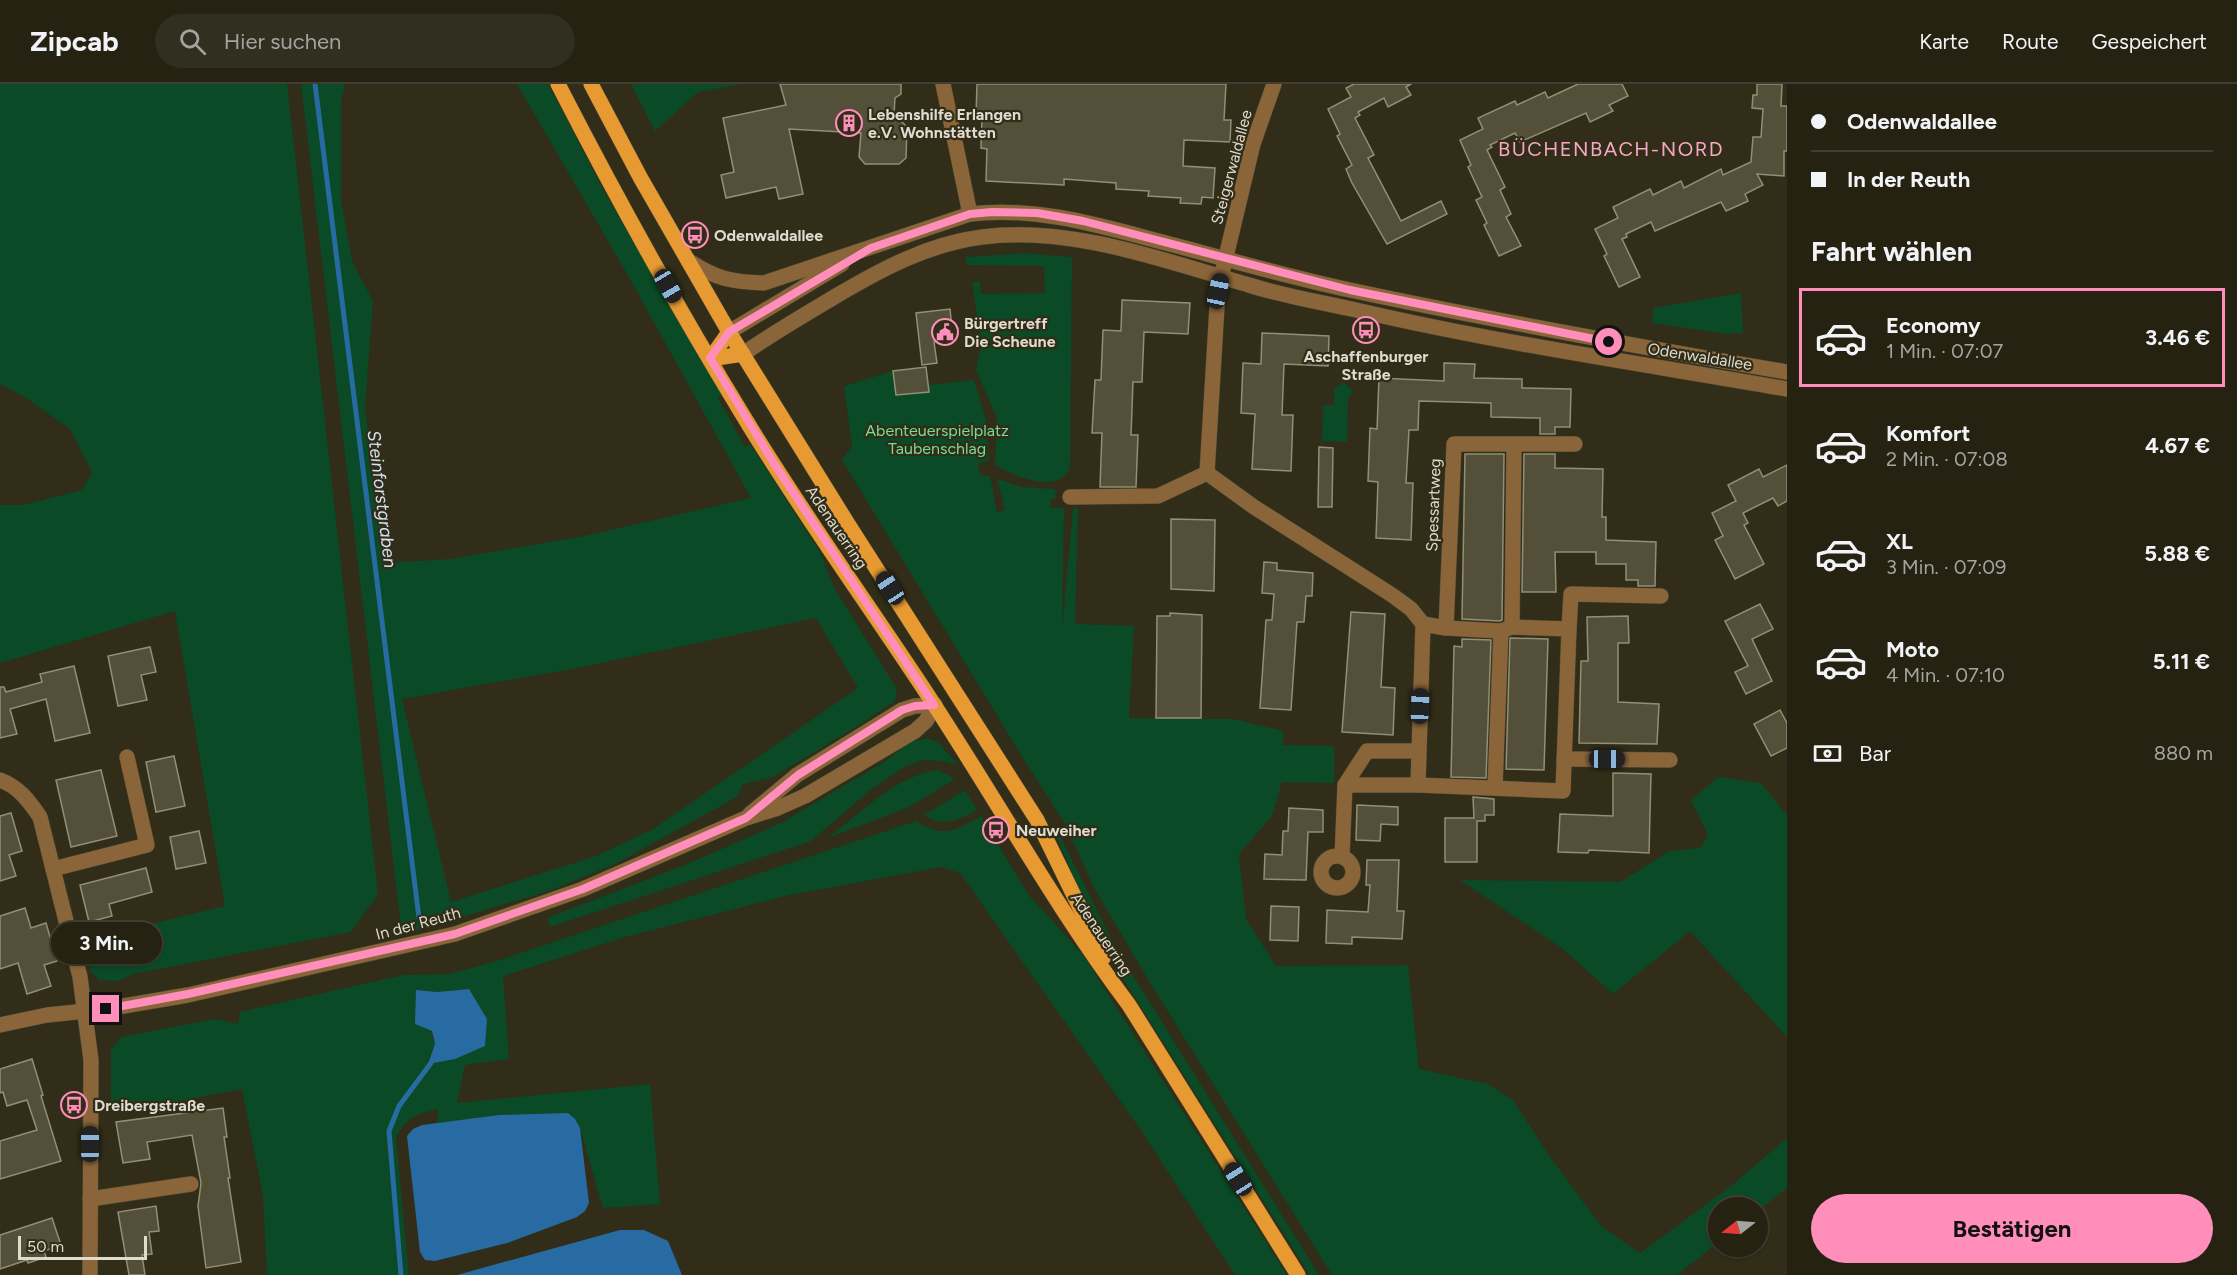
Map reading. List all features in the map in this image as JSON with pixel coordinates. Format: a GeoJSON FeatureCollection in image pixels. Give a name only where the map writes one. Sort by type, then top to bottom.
{"type":"FeatureCollection","features":[{"type":"Feature","properties":{"kind":"main road","name":"Adenauerring"},"geometry":{"type":"LineString","coordinates":[[558,84],[627,213],[773,462],[934,705],[1102,969],[1129,1005],[1298,1275]]}},
{"type":"Feature","properties":{"kind":"main road","name":"Adenauerring"},"geometry":{"type":"LineString","coordinates":[[591,84],[640,177],[729,332],[848,524],[1037,820],[1129,1005]]}},
{"type":"Feature","properties":{"kind":"main road"},"geometry":{"type":"LineString","coordinates":[[710,358],[729,332]]}},
{"type":"Feature","properties":{"kind":"main road"},"geometry":{"type":"LineString","coordinates":[[710,358],[743,354]]}},
{"type":"Feature","properties":{"kind":"main road"},"geometry":{"type":"LineString","coordinates":[[934,705],[957,692]]}},
{"type":"Feature","properties":{"kind":"street"},"geometry":{"type":"LineString","coordinates":[[943,84],[970,214]]}},
{"type":"Feature","properties":{"kind":"street","name":"Steigerwaldallee"},"geometry":{"type":"LineString","coordinates":[[1225,259],[1253,144],[1274,84]]}},
{"type":"Feature","properties":{"kind":"street","name":"Odenwaldallee"},"geometry":{"type":"LineString","coordinates":[[689,261],[708,274],[733,282],[764,284],[970,214],[1037,213],[1083,221],[1350,290],[1571,334],[1787,372]]}},
{"type":"Feature","properties":{"kind":"street","name":"Odenwaldallee"},"geometry":{"type":"LineString","coordinates":[[743,354],[833,298],[906,258],[943,244],[980,237],[1003,234],[1046,235],[1176,263],[1221,277],[1368,313],[1563,352],[1787,389]]}},
{"type":"Feature","properties":{"kind":"street","name":"Odenwaldallee"},"geometry":{"type":"LineString","coordinates":[[729,332],[871,248]]}},
{"type":"Feature","properties":{"kind":"street"},"geometry":{"type":"LineString","coordinates":[[1207,473],[1218,291],[1225,259]]}},
{"type":"Feature","properties":{"kind":"street","name":"Spessartweg"},"geometry":{"type":"LineString","coordinates":[[1446,628],[1454,444],[1575,444]]}},
{"type":"Feature","properties":{"kind":"street"},"geometry":{"type":"LineString","coordinates":[[1495,788],[1506,629],[1514,444]]}},
{"type":"Feature","properties":{"kind":"street"},"geometry":{"type":"LineString","coordinates":[[1070,497],[1158,496],[1207,473]]}},
{"type":"Feature","properties":{"kind":"street"},"geometry":{"type":"LineString","coordinates":[[1207,473],[1254,507],[1392,595],[1411,609],[1423,624],[1418,785]]}},
{"type":"Feature","properties":{"kind":"street"},"geometry":{"type":"LineString","coordinates":[[1345,784],[1563,791],[1571,594],[1661,596]]}},
{"type":"Feature","properties":{"kind":"street"},"geometry":{"type":"LineString","coordinates":[[1423,624],[1446,628],[1569,629]]}},
{"type":"Feature","properties":{"kind":"street","name":"In der Reuth"},"geometry":{"type":"LineString","coordinates":[[746,818],[798,775],[902,710],[915,706],[934,705]]}},
{"type":"Feature","properties":{"kind":"street","name":"In der Reuth"},"geometry":{"type":"LineString","coordinates":[[0,1025],[47,1015],[188,994],[455,934],[583,889],[746,818],[805,796],[915,731],[926,720],[934,705]]}},
{"type":"Feature","properties":{"kind":"street"},"geometry":{"type":"LineString","coordinates":[[1342,857],[1345,784],[1367,751],[1419,751]]}},
{"type":"Feature","properties":{"kind":"street"},"geometry":{"type":"LineString","coordinates":[[53,869],[147,845],[127,757]]}},
{"type":"Feature","properties":{"kind":"street"},"geometry":{"type":"LineString","coordinates":[[1564,759],[1670,760]]}},
{"type":"Feature","properties":{"kind":"street"},"geometry":{"type":"LineString","coordinates":[[0,780],[14,787],[28,799],[40,817],[80,977],[91,1060],[90,1275]]}},
{"type":"Feature","properties":{"kind":"street"},"geometry":{"type":"LineString","coordinates":[[90,1199],[191,1184]]}},
{"type":"Feature","properties":{"kind":"green space"},"geometry":{"type":"Polygon","coordinates":[[[0,84],[287,84],[378,894],[351,932],[133,974],[118,981],[99,980],[91,971],[83,941],[225,906],[175,611],[0,663],[0,505],[23,505],[82,490],[92,473],[70,429],[26,398],[0,384],[0,84]]]}},
{"type":"Feature","properties":{"kind":"green space"},"geometry":{"type":"Polygon","coordinates":[[[301,84],[345,84],[341,103],[341,200],[352,261],[373,301],[365,408],[385,563],[450,559],[584,536],[751,498],[626,272],[517,84],[548,84],[606,195],[722,395],[718,398],[745,447],[750,444],[819,551],[836,591],[897,689],[895,701],[773,777],[743,784],[737,797],[615,864],[552,890],[402,935],[301,84]],[[816,618],[577,668],[402,699],[451,902],[596,856],[653,829],[858,688],[816,618]]]}},
{"type":"Feature","properties":{"kind":"green space"},"geometry":{"type":"Polygon","coordinates":[[[631,84],[742,84],[698,92],[655,131],[631,84]]]}},
{"type":"Feature","properties":{"kind":"green space"},"geometry":{"type":"Polygon","coordinates":[[[1024,253],[1072,257],[1070,469],[1061,478],[1044,482],[1026,479],[995,465],[997,418],[976,370],[981,345],[972,282],[980,281],[981,294],[1045,293],[1044,266],[966,265],[966,257],[1024,253]]]}},
{"type":"Feature","properties":{"kind":"green space"},"geometry":{"type":"Polygon","coordinates":[[[1741,293],[1743,333],[1726,334],[1652,323],[1653,308],[1741,293]]]}},
{"type":"Feature","properties":{"kind":"green space","name":"Abenteuerspielplatz Taubenschlag"},"geometry":{"type":"Polygon","coordinates":[[[893,371],[896,395],[928,392],[928,385],[974,380],[986,420],[989,460],[978,464],[980,475],[990,476],[997,512],[1005,510],[997,479],[1022,487],[1055,489],[1056,499],[1050,499],[1051,508],[1064,508],[1062,630],[1073,509],[1078,507],[1075,624],[1134,626],[1129,718],[1234,719],[1283,731],[1283,745],[1334,746],[1334,783],[1282,782],[1272,816],[1239,854],[1246,919],[1276,966],[1408,965],[1419,1069],[1488,1084],[1513,1100],[1550,1157],[1601,1226],[1640,1253],[1708,1203],[1708,1251],[1677,1275],[1332,1275],[1149,981],[1094,888],[1066,825],[842,460],[852,446],[844,386],[893,371]]]}},
{"type":"Feature","properties":{"kind":"green space"},"geometry":{"type":"Polygon","coordinates":[[[1344,382],[1353,392],[1348,398],[1347,442],[1322,441],[1323,405],[1334,405],[1334,389],[1344,382]]]}},
{"type":"Feature","properties":{"kind":"green space"},"geometry":{"type":"Polygon","coordinates":[[[926,738],[938,742],[958,765],[923,760],[904,767],[869,791],[811,841],[550,927],[547,918],[685,865],[781,823],[884,762],[909,743],[926,738]]]}},
{"type":"Feature","properties":{"kind":"green space"},"geometry":{"type":"Polygon","coordinates":[[[938,770],[955,779],[909,807],[828,838],[894,787],[923,773],[938,770]]]}},
{"type":"Feature","properties":{"kind":"green space"},"geometry":{"type":"Polygon","coordinates":[[[1718,777],[1761,783],[1787,815],[1787,1037],[1690,931],[1613,994],[1563,949],[1460,880],[1620,882],[1670,851],[1700,848],[1708,835],[1691,800],[1718,777]]]}},
{"type":"Feature","properties":{"kind":"green space"},"geometry":{"type":"Polygon","coordinates":[[[965,790],[977,810],[944,822],[924,815],[965,790]]]}},
{"type":"Feature","properties":{"kind":"green space"},"geometry":{"type":"Polygon","coordinates":[[[981,816],[1028,894],[1083,955],[1287,1275],[1235,1275],[1140,1129],[960,873],[941,867],[785,896],[625,937],[503,976],[509,1059],[465,1065],[457,1103],[650,1084],[660,1204],[603,1208],[580,1128],[568,1113],[499,1115],[437,1123],[438,1109],[412,1118],[404,1125],[396,1138],[409,1275],[267,1275],[263,1196],[242,1089],[111,1114],[111,1050],[121,1037],[215,1019],[238,1024],[240,1012],[403,975],[449,974],[500,960],[916,821],[925,827],[941,831],[956,828],[981,816]],[[469,989],[437,992],[417,990],[435,1044],[428,1063],[469,989]]]}},
{"type":"Feature","properties":{"kind":"green space"},"geometry":{"type":"Polygon","coordinates":[[[1060,836],[1116,948],[1319,1275],[1310,1275],[1120,974],[1095,927],[1057,838],[1060,836]]]}},
{"type":"Feature","properties":{"kind":"green space"},"geometry":{"type":"Polygon","coordinates":[[[1787,1138],[1787,1188],[1768,1203],[1768,1197],[1716,1197],[1787,1138]]]}},
{"type":"Feature","properties":{"kind":"water"},"geometry":{"type":"Polygon","coordinates":[[[469,989],[487,1019],[485,1046],[455,1059],[428,1064],[435,1044],[432,1031],[415,1024],[416,990],[437,992],[469,989]]]}},
{"type":"Feature","properties":{"kind":"water"},"geometry":{"type":"Polygon","coordinates":[[[568,1113],[580,1128],[589,1203],[585,1211],[577,1217],[507,1243],[435,1261],[425,1260],[420,1252],[407,1136],[413,1129],[422,1125],[499,1115],[568,1113]]]}},
{"type":"Feature","properties":{"kind":"water"},"geometry":{"type":"Polygon","coordinates":[[[620,1230],[644,1230],[668,1241],[682,1275],[457,1275],[620,1230]]]}},
{"type":"Feature","properties":{"kind":"building"},"geometry":{"type":"Polygon","coordinates":[[[780,84],[901,84],[901,94],[895,98],[894,114],[907,127],[906,158],[899,164],[865,164],[859,157],[861,133],[789,129],[803,194],[779,199],[776,187],[726,198],[721,175],[734,172],[723,118],[786,105],[780,84]]]}},
{"type":"Feature","properties":{"kind":"building"},"geometry":{"type":"Polygon","coordinates":[[[977,84],[1226,84],[1224,120],[1231,120],[1230,142],[1184,140],[1183,166],[1215,168],[1213,198],[1202,197],[1201,204],[1180,203],[1181,198],[1148,196],[1149,191],[1116,189],[1116,183],[1064,179],[1064,185],[986,181],[987,149],[981,148],[982,115],[976,115],[977,84]]]}},
{"type":"Feature","properties":{"kind":"building"},"geometry":{"type":"Polygon","coordinates":[[[1354,84],[1411,84],[1406,87],[1411,95],[1388,107],[1384,98],[1358,112],[1360,115],[1355,118],[1374,155],[1368,158],[1401,221],[1441,201],[1447,214],[1387,244],[1352,183],[1346,169],[1352,165],[1337,136],[1340,134],[1328,109],[1351,97],[1346,88],[1354,84]]]}},
{"type":"Feature","properties":{"kind":"building"},"geometry":{"type":"Polygon","coordinates":[[[1578,84],[1622,84],[1628,96],[1609,105],[1613,111],[1590,122],[1586,113],[1520,142],[1515,133],[1490,145],[1492,147],[1487,150],[1505,187],[1500,190],[1511,214],[1506,217],[1521,246],[1499,256],[1484,225],[1487,223],[1476,200],[1482,197],[1468,167],[1471,165],[1460,140],[1483,129],[1478,118],[1515,101],[1517,105],[1545,92],[1548,98],[1578,84]]]}},
{"type":"Feature","properties":{"kind":"building"},"geometry":{"type":"Polygon","coordinates":[[[1757,84],[1782,84],[1781,106],[1787,106],[1787,151],[1784,151],[1784,176],[1757,174],[1763,185],[1745,194],[1748,201],[1726,211],[1721,202],[1655,231],[1651,222],[1626,234],[1627,237],[1622,239],[1640,277],[1619,287],[1604,256],[1607,254],[1595,229],[1618,218],[1613,207],[1650,189],[1653,195],[1681,181],[1684,188],[1721,169],[1723,175],[1751,162],[1753,137],[1761,137],[1763,109],[1752,108],[1753,95],[1757,95],[1757,84]]]}},
{"type":"Feature","properties":{"kind":"building"},"geometry":{"type":"Polygon","coordinates":[[[1122,300],[1190,303],[1188,334],[1144,332],[1142,382],[1133,382],[1131,435],[1138,435],[1136,487],[1100,487],[1102,433],[1092,433],[1095,380],[1101,380],[1103,330],[1121,331],[1122,300]]]}},
{"type":"Feature","properties":{"kind":"building"},"geometry":{"type":"Polygon","coordinates":[[[950,309],[953,340],[934,342],[937,363],[922,365],[916,313],[950,309]]]}},
{"type":"Feature","properties":{"kind":"building"},"geometry":{"type":"Polygon","coordinates":[[[1262,333],[1329,336],[1328,366],[1284,364],[1282,415],[1293,415],[1291,471],[1252,469],[1255,414],[1241,413],[1243,363],[1261,364],[1262,333]]]}},
{"type":"Feature","properties":{"kind":"building"},"geometry":{"type":"Polygon","coordinates":[[[1444,363],[1475,364],[1474,378],[1522,379],[1522,388],[1571,389],[1570,427],[1555,427],[1555,434],[1540,434],[1540,418],[1491,417],[1491,403],[1419,401],[1418,430],[1409,430],[1406,483],[1413,483],[1411,540],[1376,538],[1378,482],[1368,481],[1370,428],[1377,429],[1379,378],[1444,381],[1444,363]]]}},
{"type":"Feature","properties":{"kind":"building"},"geometry":{"type":"Polygon","coordinates":[[[926,367],[929,392],[896,395],[893,371],[926,367]]]}},
{"type":"Feature","properties":{"kind":"building"},"geometry":{"type":"Polygon","coordinates":[[[1319,447],[1333,448],[1332,507],[1318,507],[1319,447]]]}},
{"type":"Feature","properties":{"kind":"building"},"geometry":{"type":"Polygon","coordinates":[[[1465,454],[1504,454],[1502,620],[1500,621],[1462,619],[1465,454]]]}},
{"type":"Feature","properties":{"kind":"building"},"geometry":{"type":"Polygon","coordinates":[[[1524,454],[1555,454],[1555,468],[1603,469],[1602,517],[1606,517],[1606,540],[1656,542],[1655,586],[1638,586],[1638,580],[1626,580],[1626,564],[1596,564],[1596,552],[1555,552],[1556,592],[1522,592],[1524,454]]]}},
{"type":"Feature","properties":{"kind":"building"},"geometry":{"type":"Polygon","coordinates":[[[1787,465],[1787,501],[1778,506],[1773,498],[1743,513],[1748,523],[1744,525],[1764,564],[1735,579],[1715,540],[1723,536],[1712,513],[1736,501],[1728,485],[1759,469],[1763,477],[1787,465]]]}},
{"type":"Feature","properties":{"kind":"building"},"geometry":{"type":"Polygon","coordinates":[[[1171,519],[1215,520],[1214,591],[1171,589],[1171,519]]]}},
{"type":"Feature","properties":{"kind":"building"},"geometry":{"type":"Polygon","coordinates":[[[1264,562],[1277,563],[1277,570],[1313,573],[1312,596],[1306,596],[1304,622],[1297,622],[1291,710],[1260,708],[1266,620],[1272,620],[1274,594],[1262,593],[1264,562]]]}},
{"type":"Feature","properties":{"kind":"building"},"geometry":{"type":"Polygon","coordinates":[[[1760,604],[1773,629],[1752,639],[1772,681],[1746,694],[1735,672],[1748,666],[1725,621],[1760,604]]]}},
{"type":"Feature","properties":{"kind":"building"},"geometry":{"type":"Polygon","coordinates":[[[1351,612],[1385,614],[1381,687],[1395,688],[1393,735],[1342,732],[1351,612]]]}},
{"type":"Feature","properties":{"kind":"building"},"geometry":{"type":"Polygon","coordinates":[[[1170,613],[1202,615],[1201,718],[1156,718],[1157,616],[1170,616],[1170,613]]]}},
{"type":"Feature","properties":{"kind":"building"},"geometry":{"type":"Polygon","coordinates":[[[1628,616],[1629,643],[1618,643],[1618,702],[1659,704],[1657,744],[1579,743],[1581,661],[1588,661],[1587,617],[1628,616]]]}},
{"type":"Feature","properties":{"kind":"building"},"geometry":{"type":"Polygon","coordinates":[[[1510,638],[1548,639],[1544,770],[1506,769],[1510,638]]]}},
{"type":"Feature","properties":{"kind":"building"},"geometry":{"type":"Polygon","coordinates":[[[1462,639],[1491,640],[1486,778],[1451,777],[1454,646],[1462,647],[1462,639]]]}},
{"type":"Feature","properties":{"kind":"building"},"geometry":{"type":"Polygon","coordinates":[[[150,647],[156,672],[141,675],[147,700],[118,706],[108,656],[150,647]]]}},
{"type":"Feature","properties":{"kind":"building"},"geometry":{"type":"Polygon","coordinates":[[[74,666],[90,733],[55,741],[46,699],[10,709],[17,734],[0,738],[0,687],[4,687],[6,692],[42,682],[40,674],[74,666]]]}},
{"type":"Feature","properties":{"kind":"building"},"geometry":{"type":"Polygon","coordinates":[[[1780,710],[1787,723],[1787,748],[1771,756],[1754,724],[1780,710]]]}},
{"type":"Feature","properties":{"kind":"building"},"geometry":{"type":"Polygon","coordinates":[[[174,756],[185,806],[156,812],[146,762],[174,756]]]}},
{"type":"Feature","properties":{"kind":"building"},"geometry":{"type":"Polygon","coordinates":[[[101,770],[117,836],[71,847],[56,780],[101,770]]]}},
{"type":"Feature","properties":{"kind":"building"},"geometry":{"type":"Polygon","coordinates":[[[1613,773],[1651,774],[1649,853],[1589,850],[1588,853],[1558,852],[1560,814],[1613,816],[1613,773]]]}},
{"type":"Feature","properties":{"kind":"building"},"geometry":{"type":"Polygon","coordinates":[[[1473,797],[1494,799],[1494,815],[1485,815],[1485,821],[1477,821],[1477,862],[1445,862],[1445,818],[1474,818],[1473,797]]]}},
{"type":"Feature","properties":{"kind":"building"},"geometry":{"type":"Polygon","coordinates":[[[1357,805],[1398,807],[1398,825],[1381,824],[1380,841],[1356,840],[1357,805]]]}},
{"type":"Feature","properties":{"kind":"building"},"geometry":{"type":"Polygon","coordinates":[[[1289,808],[1323,810],[1323,832],[1308,832],[1306,880],[1264,879],[1265,854],[1282,855],[1283,831],[1288,831],[1289,808]]]}},
{"type":"Feature","properties":{"kind":"building"},"geometry":{"type":"Polygon","coordinates":[[[11,813],[22,851],[9,855],[16,876],[0,881],[0,816],[11,813]]]}},
{"type":"Feature","properties":{"kind":"building"},"geometry":{"type":"Polygon","coordinates":[[[199,831],[206,863],[176,869],[170,837],[199,831]]]}},
{"type":"Feature","properties":{"kind":"building"},"geometry":{"type":"Polygon","coordinates":[[[1367,860],[1399,860],[1397,911],[1404,911],[1402,939],[1352,937],[1352,944],[1326,943],[1327,910],[1368,912],[1370,885],[1366,885],[1367,860]]]}},
{"type":"Feature","properties":{"kind":"building"},"geometry":{"type":"Polygon","coordinates":[[[146,868],[152,892],[109,904],[112,916],[89,922],[80,885],[146,868]]]}},
{"type":"Feature","properties":{"kind":"building"},"geometry":{"type":"Polygon","coordinates":[[[1271,906],[1299,907],[1298,941],[1270,940],[1271,906]]]}},
{"type":"Feature","properties":{"kind":"building"},"geometry":{"type":"Polygon","coordinates":[[[25,908],[31,928],[46,923],[57,961],[44,965],[51,986],[27,994],[18,963],[0,969],[0,916],[25,908]]]}},
{"type":"Feature","properties":{"kind":"building"},"geometry":{"type":"Polygon","coordinates":[[[32,1059],[61,1161],[0,1179],[0,1141],[37,1130],[27,1100],[7,1106],[3,1092],[0,1093],[0,1069],[32,1059]]]}},
{"type":"Feature","properties":{"kind":"building"},"geometry":{"type":"Polygon","coordinates":[[[223,1108],[227,1137],[224,1137],[230,1178],[228,1178],[241,1262],[206,1268],[198,1206],[201,1183],[192,1135],[147,1142],[150,1159],[123,1163],[116,1122],[223,1108]]]}},
{"type":"Feature","properties":{"kind":"building"},"geometry":{"type":"Polygon","coordinates":[[[156,1206],[159,1231],[149,1232],[152,1254],[142,1255],[145,1275],[129,1275],[118,1212],[156,1206]]]}},
{"type":"Feature","properties":{"kind":"building"},"geometry":{"type":"Polygon","coordinates":[[[52,1218],[61,1245],[44,1251],[46,1257],[28,1263],[27,1260],[0,1269],[0,1235],[52,1218]]]}},
{"type":"Feature","properties":{"kind":"waterway","name":"Steinforstgraben"},"geometry":{"type":"LineString","coordinates":[[315,84],[419,918]]}},
{"type":"Feature","properties":{"kind":"waterway","name":"Steinforstgraben"},"geometry":{"type":"LineString","coordinates":[[401,1275],[389,1131],[399,1106],[431,1063]]}},
{"type":"Feature","properties":{"kind":"place","name":"Lebenshilfe Erlangen e.V. Wohnstätten"},"geometry":{"type":"Point","coordinates":[849,123]}},
{"type":"Feature","properties":{"kind":"place","name":"Odenwaldallee"},"geometry":{"type":"Point","coordinates":[695,235]}},
{"type":"Feature","properties":{"kind":"place","name":"Aschaffenburger Straße"},"geometry":{"type":"Point","coordinates":[1366,330]}},
{"type":"Feature","properties":{"kind":"place","name":"Bürgertreff Die Scheune"},"geometry":{"type":"Point","coordinates":[945,332]}},
{"type":"Feature","properties":{"kind":"place","name":"Neuweiher"},"geometry":{"type":"Point","coordinates":[996,830]}},
{"type":"Feature","properties":{"kind":"place","name":"Dreibergstraße"},"geometry":{"type":"Point","coordinates":[74,1105]}},
{"type":"Feature","properties":{"kind":"district","name":"BÜCHENBACH-NORD"},"geometry":{"type":"Point","coordinates":[1611,149]}},
{"type":"Feature","properties":{"kind":"route"},"geometry":{"type":"LineString","coordinates":[[106,1009],[188,994],[455,934],[583,889],[746,818],[768,797],[798,775],[902,710],[915,706],[934,705],[773,462],[710,358],[729,332],[754,315],[871,248],[970,214],[1037,213],[1083,221],[1350,290],[1609,342]]}}]}
